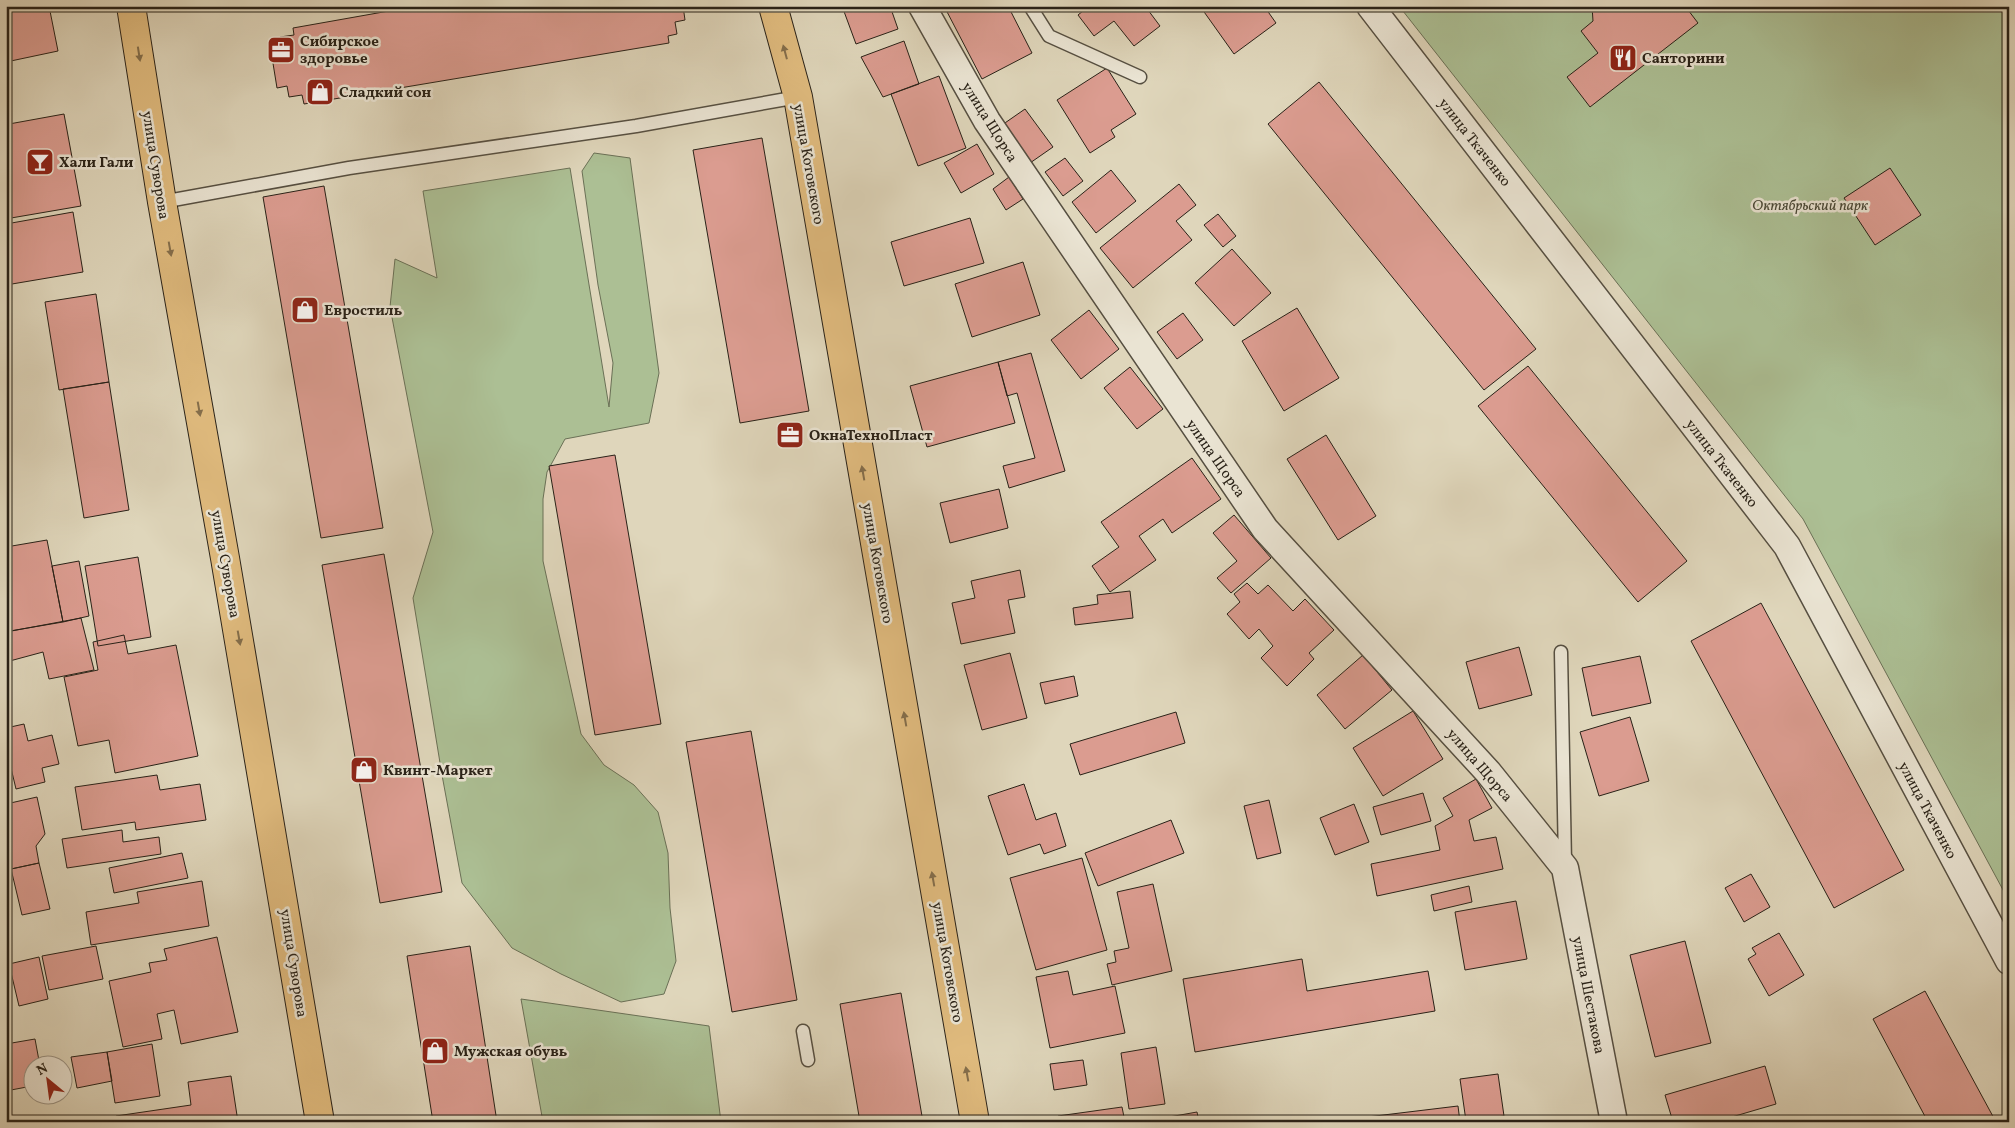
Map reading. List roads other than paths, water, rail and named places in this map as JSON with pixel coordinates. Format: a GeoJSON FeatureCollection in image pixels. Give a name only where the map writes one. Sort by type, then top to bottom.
{"type":"FeatureCollection","features":[{"type":"Feature","properties":{"kind":"main road","name":"улица Суворова"},"geometry":{"type":"LineString","coordinates":[[131,6],[162,202],[225,558],[320,1122]]}},
{"type":"Feature","properties":{"kind":"main road","name":"улица Котовского"},"geometry":{"type":"LineString","coordinates":[[773,6],[798,97],[975,1122]]}},
{"type":"Feature","properties":{"kind":"street","name":"улица Щорса"},"geometry":{"type":"LineString","coordinates":[[922,6],[987,121],[1265,529],[1488,772],[1565,868]]}},
{"type":"Feature","properties":{"kind":"street","name":"улица Ткаченко"},"geometry":{"type":"LineString","coordinates":[[1370,6],[1786,546],[2009,961]]}},
{"type":"Feature","properties":{"kind":"street","name":"улица Шестакова"},"geometry":{"type":"LineString","coordinates":[[1565,868],[1614,1122]]}},
{"type":"Feature","properties":{"kind":"lane"},"geometry":{"type":"LineString","coordinates":[[1030,6],[1048,36],[1140,76]]}},
{"type":"Feature","properties":{"kind":"lane"},"geometry":{"type":"LineString","coordinates":[[162,202],[349,168],[636,126],[798,97]]}},
{"type":"Feature","properties":{"kind":"lane"},"geometry":{"type":"LineString","coordinates":[[1561,652],[1565,868]]}},
{"type":"Feature","properties":{"kind":"lane"},"geometry":{"type":"LineString","coordinates":[[803,1031],[808,1060]]}},
{"type":"Feature","properties":{"kind":"place","name":"Сибирское здоровье"},"geometry":{"type":"Point","coordinates":[281,50]}},
{"type":"Feature","properties":{"kind":"place","name":"Санторини"},"geometry":{"type":"Point","coordinates":[1623,58]}},
{"type":"Feature","properties":{"kind":"place","name":"Сладкий сон"},"geometry":{"type":"Point","coordinates":[320,92]}},
{"type":"Feature","properties":{"kind":"place","name":"Хали Гали"},"geometry":{"type":"Point","coordinates":[40,162]}},
{"type":"Feature","properties":{"kind":"place","name":"Евростиль"},"geometry":{"type":"Point","coordinates":[305,310]}},
{"type":"Feature","properties":{"kind":"place","name":"ОкнаТехноПласт"},"geometry":{"type":"Point","coordinates":[790,435]}},
{"type":"Feature","properties":{"kind":"place","name":"Квинт-Маркет"},"geometry":{"type":"Point","coordinates":[364,770]}},
{"type":"Feature","properties":{"kind":"place","name":"Мужская обувь"},"geometry":{"type":"Point","coordinates":[435,1051]}},
{"type":"Feature","properties":{"kind":"park label","name":"Октябрьский парк"},"geometry":{"type":"Point","coordinates":[1810,205]}}]}
